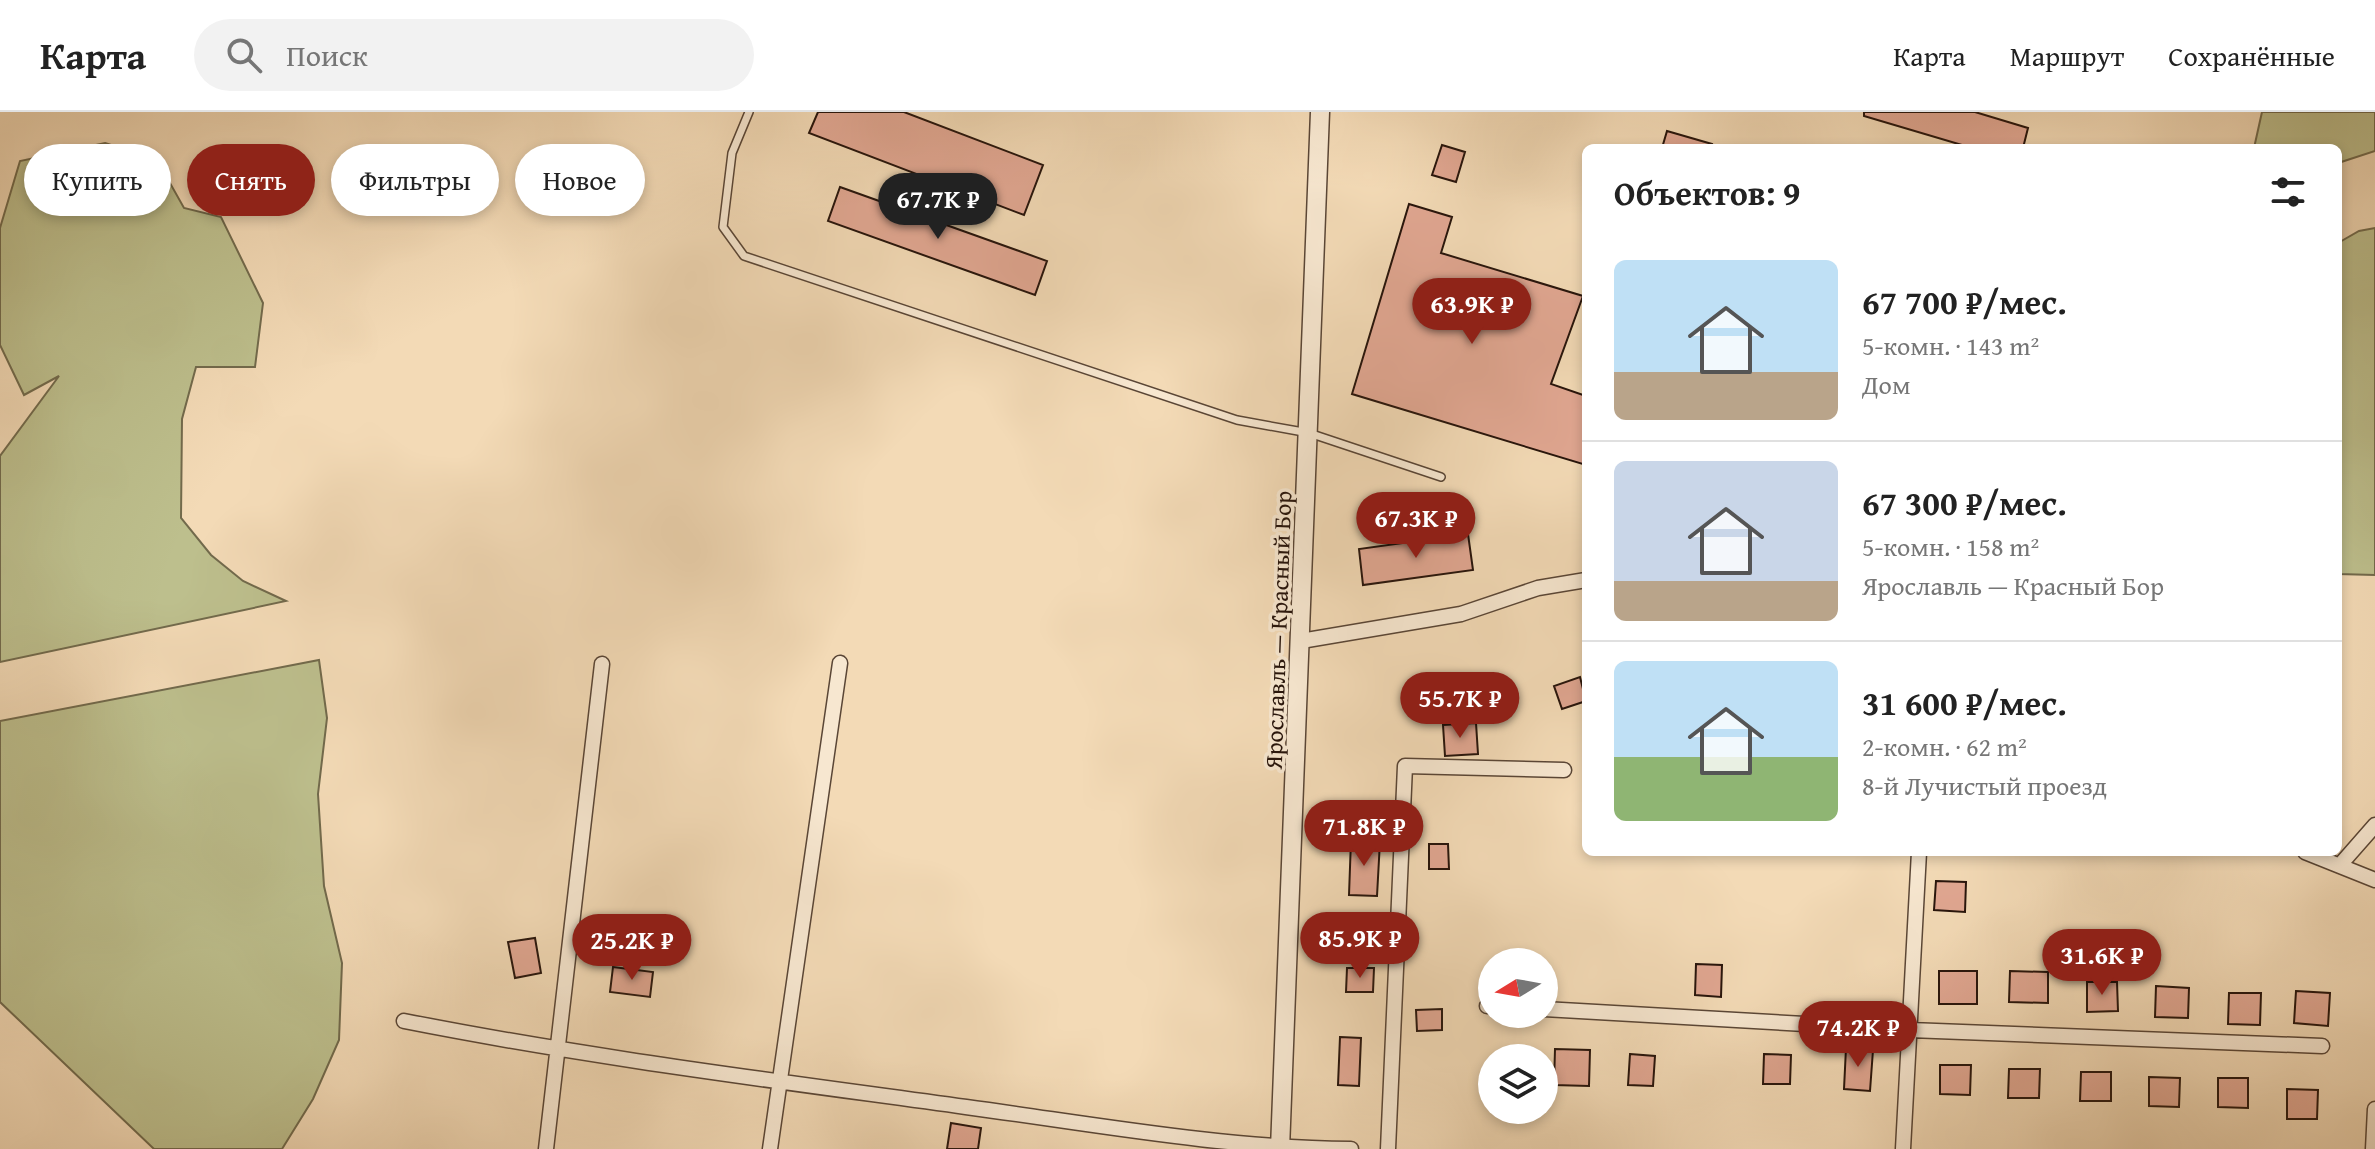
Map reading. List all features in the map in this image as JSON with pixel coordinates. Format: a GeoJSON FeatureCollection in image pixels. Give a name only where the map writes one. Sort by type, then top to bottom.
{"type":"FeatureCollection","features":[{"type":"Feature","properties":{"kind":"street","name":"Ярославль — Красный Бор"},"geometry":{"type":"LineString","coordinates":[[1280,1147],[1320,112]]}},
{"type":"Feature","properties":{"kind":"street"},"geometry":{"type":"LineString","coordinates":[[1301,641],[1461,614],[1538,588],[1582,581]]}},
{"type":"Feature","properties":{"kind":"street"},"geometry":{"type":"LineString","coordinates":[[770,1149],[840,663]]}},
{"type":"Feature","properties":{"kind":"street"},"geometry":{"type":"LineString","coordinates":[[546,1149],[602,664]]}},
{"type":"Feature","properties":{"kind":"street"},"geometry":{"type":"LineString","coordinates":[[1388,1149],[1405,766],[1564,770]]}},
{"type":"Feature","properties":{"kind":"street"},"geometry":{"type":"LineString","coordinates":[[2340,865],[2375,825]]}},
{"type":"Feature","properties":{"kind":"street"},"geometry":{"type":"LineString","coordinates":[[1903,1149],[1919,856]]}},
{"type":"Feature","properties":{"kind":"street"},"geometry":{"type":"LineString","coordinates":[[2316,856],[2375,880]]}},
{"type":"Feature","properties":{"kind":"street"},"geometry":{"type":"LineString","coordinates":[[1558,1010],[1910,1030],[2322,1046]]}},
{"type":"Feature","properties":{"kind":"street"},"geometry":{"type":"LineString","coordinates":[[404,1021],[557,1051],[1206,1139],[1280,1147],[1351,1149]]}},
{"type":"Feature","properties":{"kind":"street"},"geometry":{"type":"LineString","coordinates":[[2373,1149],[2375,1109]]}},
{"type":"Feature","properties":{"kind":"lane"},"geometry":{"type":"LineString","coordinates":[[749,112],[732,153],[723,227],[744,256],[1237,420],[1309,433],[1441,477]]}},
{"type":"Feature","properties":{"kind":"green space"},"geometry":{"type":"Polygon","coordinates":[[[2262,112],[2375,112],[2375,151],[2342,162],[2342,144],[2255,144],[2262,112]]]}},
{"type":"Feature","properties":{"kind":"green space"},"geometry":{"type":"Polygon","coordinates":[[[24,160],[24,216],[171,216],[171,185],[187,209],[187,216],[221,217],[263,303],[255,367],[196,367],[182,419],[181,518],[211,555],[243,581],[286,601],[0,662],[0,456],[59,376],[24,395],[0,345],[0,228],[20,161],[24,160]]]}},
{"type":"Feature","properties":{"kind":"green space"},"geometry":{"type":"Polygon","coordinates":[[[2375,228],[2375,575],[2342,574],[2342,241],[2359,231],[2375,228]]]}},
{"type":"Feature","properties":{"kind":"green space"},"geometry":{"type":"Polygon","coordinates":[[[319,660],[327,718],[318,794],[324,886],[342,963],[339,1040],[313,1099],[282,1149],[154,1149],[0,1002],[0,721],[319,660]]]}},
{"type":"Feature","properties":{"kind":"building"},"geometry":{"type":"Polygon","coordinates":[[[818,112],[904,112],[1043,165],[1024,215],[809,133],[818,112]]]}},
{"type":"Feature","properties":{"kind":"building"},"geometry":{"type":"Polygon","coordinates":[[[1864,112],[1975,112],[2028,128],[2024,144],[1958,144],[1864,116],[1864,112]]]}},
{"type":"Feature","properties":{"kind":"building"},"geometry":{"type":"Polygon","coordinates":[[[1667,131],[1712,144],[1663,144],[1667,131]]]}},
{"type":"Feature","properties":{"kind":"building"},"geometry":{"type":"Polygon","coordinates":[[[1442,145],[1465,152],[1456,182],[1432,175],[1442,145]]]}},
{"type":"Feature","properties":{"kind":"building"},"geometry":{"type":"Polygon","coordinates":[[[840,187],[1047,261],[1035,295],[828,221],[840,187]]]}},
{"type":"Feature","properties":{"kind":"building"},"geometry":{"type":"Polygon","coordinates":[[[1409,204],[1452,217],[1441,253],[1582,296],[1551,384],[1582,395],[1582,464],[1352,394],[1409,204]]]}},
{"type":"Feature","properties":{"kind":"building"},"geometry":{"type":"Polygon","coordinates":[[[1468,534],[1473,570],[1363,585],[1359,549],[1468,534]]]}},
{"type":"Feature","properties":{"kind":"building"},"geometry":{"type":"Polygon","coordinates":[[[1580,677],[1582,702],[1562,709],[1554,686],[1580,677]]]}},
{"type":"Feature","properties":{"kind":"building"},"geometry":{"type":"Polygon","coordinates":[[[1476,723],[1478,754],[1445,756],[1443,725],[1476,723]]]}},
{"type":"Feature","properties":{"kind":"building"},"geometry":{"type":"Polygon","coordinates":[[[1351,840],[1380,841],[1377,896],[1349,895],[1351,840]]]}},
{"type":"Feature","properties":{"kind":"building"},"geometry":{"type":"Polygon","coordinates":[[[1429,844],[1448,844],[1449,869],[1429,869],[1429,844]]]}},
{"type":"Feature","properties":{"kind":"building"},"geometry":{"type":"Polygon","coordinates":[[[1936,881],[1966,882],[1965,912],[1934,910],[1936,881]]]}},
{"type":"Feature","properties":{"kind":"building"},"geometry":{"type":"Polygon","coordinates":[[[599,915],[639,915],[639,938],[599,938],[599,915]]]}},
{"type":"Feature","properties":{"kind":"building"},"geometry":{"type":"Polygon","coordinates":[[[535,938],[541,973],[515,978],[508,942],[535,938]]]}},
{"type":"Feature","properties":{"kind":"building"},"geometry":{"type":"Polygon","coordinates":[[[1696,964],[1722,965],[1721,997],[1695,995],[1696,964]]]}},
{"type":"Feature","properties":{"kind":"building"},"geometry":{"type":"Polygon","coordinates":[[[613,967],[653,972],[650,997],[610,992],[613,967]]]}},
{"type":"Feature","properties":{"kind":"building"},"geometry":{"type":"Polygon","coordinates":[[[1347,968],[1374,968],[1373,992],[1346,992],[1347,968]]]}},
{"type":"Feature","properties":{"kind":"building"},"geometry":{"type":"Polygon","coordinates":[[[1939,971],[1977,971],[1977,1004],[1939,1004],[1939,971]]]}},
{"type":"Feature","properties":{"kind":"building"},"geometry":{"type":"Polygon","coordinates":[[[2010,971],[2048,972],[2048,1003],[2009,1002],[2010,971]]]}},
{"type":"Feature","properties":{"kind":"building"},"geometry":{"type":"Polygon","coordinates":[[[2087,982],[2117,982],[2118,1011],[2087,1012],[2087,982]]]}},
{"type":"Feature","properties":{"kind":"building"},"geometry":{"type":"Polygon","coordinates":[[[2156,986],[2189,988],[2188,1018],[2155,1017],[2156,986]]]}},
{"type":"Feature","properties":{"kind":"building"},"geometry":{"type":"Polygon","coordinates":[[[2296,991],[2330,993],[2328,1026],[2294,1023],[2296,991]]]}},
{"type":"Feature","properties":{"kind":"building"},"geometry":{"type":"Polygon","coordinates":[[[2229,993],[2261,993],[2260,1025],[2228,1024],[2229,993]]]}},
{"type":"Feature","properties":{"kind":"building"},"geometry":{"type":"Polygon","coordinates":[[[1442,1009],[1442,1030],[1417,1031],[1416,1010],[1442,1009]]]}},
{"type":"Feature","properties":{"kind":"building"},"geometry":{"type":"Polygon","coordinates":[[[1340,1037],[1361,1038],[1359,1086],[1338,1085],[1340,1037]]]}},
{"type":"Feature","properties":{"kind":"building"},"geometry":{"type":"Polygon","coordinates":[[[1846,1048],[1873,1050],[1870,1091],[1844,1089],[1846,1048]]]}},
{"type":"Feature","properties":{"kind":"building"},"geometry":{"type":"Polygon","coordinates":[[[1558,1049],[1590,1050],[1589,1086],[1558,1085],[1558,1049]]]}},
{"type":"Feature","properties":{"kind":"building"},"geometry":{"type":"Polygon","coordinates":[[[1630,1054],[1655,1056],[1653,1086],[1628,1085],[1630,1054]]]}},
{"type":"Feature","properties":{"kind":"building"},"geometry":{"type":"Polygon","coordinates":[[[1764,1054],[1791,1055],[1790,1084],[1763,1084],[1764,1054]]]}},
{"type":"Feature","properties":{"kind":"building"},"geometry":{"type":"Polygon","coordinates":[[[1940,1065],[1971,1065],[1970,1095],[1940,1094],[1940,1065]]]}},
{"type":"Feature","properties":{"kind":"building"},"geometry":{"type":"Polygon","coordinates":[[[2009,1069],[2040,1069],[2039,1098],[2008,1098],[2009,1069]]]}},
{"type":"Feature","properties":{"kind":"building"},"geometry":{"type":"Polygon","coordinates":[[[2081,1072],[2111,1072],[2111,1101],[2080,1101],[2081,1072]]]}},
{"type":"Feature","properties":{"kind":"building"},"geometry":{"type":"Polygon","coordinates":[[[2149,1077],[2180,1078],[2179,1107],[2149,1106],[2149,1077]]]}},
{"type":"Feature","properties":{"kind":"building"},"geometry":{"type":"Polygon","coordinates":[[[2218,1078],[2248,1078],[2248,1108],[2218,1107],[2218,1078]]]}},
{"type":"Feature","properties":{"kind":"building"},"geometry":{"type":"Polygon","coordinates":[[[2287,1089],[2318,1090],[2317,1119],[2287,1119],[2287,1089]]]}},
{"type":"Feature","properties":{"kind":"building"},"geometry":{"type":"Polygon","coordinates":[[[951,1123],[981,1128],[978,1149],[947,1149],[951,1123]]]}}]}
